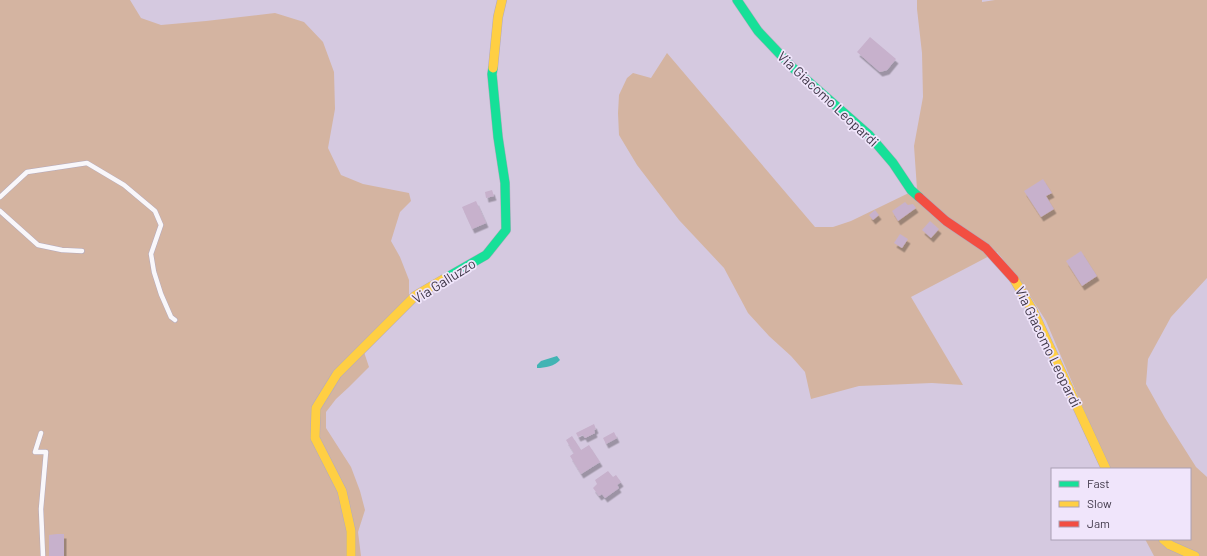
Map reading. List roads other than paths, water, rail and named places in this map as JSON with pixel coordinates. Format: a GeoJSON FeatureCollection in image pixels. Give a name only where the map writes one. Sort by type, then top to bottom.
{"type":"FeatureCollection","features":[{"type":"Feature","properties":{"kind":"street","name":"Via Galluzzo"},"geometry":{"type":"LineString","coordinates":[[351,556],[351,531],[342,491],[315,438],[316,408],[337,374],[415,296],[486,255],[506,230],[505,183],[498,137],[492,74],[498,17],[502,0]]}},
{"type":"Feature","properties":{"kind":"street","name":"Via Giacomo Leopardi"},"geometry":{"type":"LineString","coordinates":[[737,0],[758,32],[793,68],[869,135],[893,163],[911,190],[946,221],[986,248],[1015,280],[1033,311],[1106,468]]}},
{"type":"Feature","properties":{"kind":"street"},"geometry":{"type":"LineString","coordinates":[[1164,540],[1170,545],[1195,556]]}},
{"type":"Feature","properties":{"kind":"lane"},"geometry":{"type":"LineString","coordinates":[[0,196],[27,172],[87,163],[124,185],[155,211],[161,225],[151,254],[160,294],[171,317],[175,320]]}},
{"type":"Feature","properties":{"kind":"lane"},"geometry":{"type":"LineString","coordinates":[[0,211],[38,245],[62,250],[82,251]]}},
{"type":"Feature","properties":{"kind":"lane"},"geometry":{"type":"LineString","coordinates":[[41,433],[35,452],[46,452],[41,510],[43,556]]}}]}
